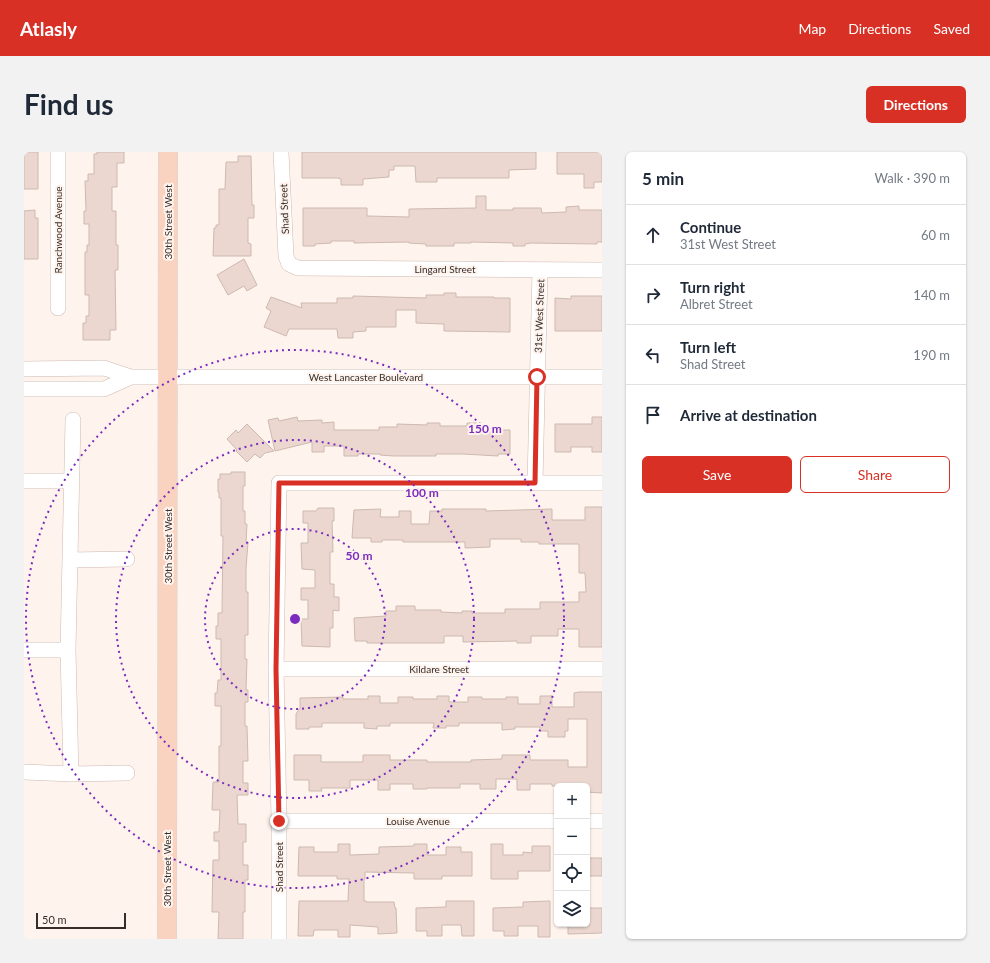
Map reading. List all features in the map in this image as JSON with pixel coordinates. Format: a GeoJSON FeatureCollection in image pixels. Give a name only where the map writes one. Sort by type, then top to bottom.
{"type":"FeatureCollection","features":[{"type":"Feature","properties":{"kind":"main road","name":"30th Street West"},"geometry":{"type":"LineString","coordinates":[[167,939],[168,152]]}},
{"type":"Feature","properties":{"kind":"street","name":"Ranchwood Avenue"},"geometry":{"type":"LineString","coordinates":[[58,152],[58,308]]}},
{"type":"Feature","properties":{"kind":"street","name":"Shad Street"},"geometry":{"type":"LineString","coordinates":[[281,152],[286,256],[289,264]]}},
{"type":"Feature","properties":{"kind":"street","name":"Lingard Street"},"geometry":{"type":"LineString","coordinates":[[289,264],[298,268],[602,270]]}},
{"type":"Feature","properties":{"kind":"street","name":"31st West Street"},"geometry":{"type":"LineString","coordinates":[[535,483],[540,270]]}},
{"type":"Feature","properties":{"kind":"street","name":"West Lancaster Boulevard"},"geometry":{"type":"LineString","coordinates":[[24,368],[104,368],[131,377],[602,377]]}},
{"type":"Feature","properties":{"kind":"street","name":"West Lancaster Boulevard"},"geometry":{"type":"LineString","coordinates":[[24,389],[104,389],[131,377]]}},
{"type":"Feature","properties":{"kind":"street"},"geometry":{"type":"LineString","coordinates":[[71,774],[68,650],[73,420]]}},
{"type":"Feature","properties":{"kind":"street"},"geometry":{"type":"LineString","coordinates":[[24,481],[72,481]]}},
{"type":"Feature","properties":{"kind":"street","name":"Shad Street"},"geometry":{"type":"LineString","coordinates":[[279,939],[279,821],[276,669],[279,483],[535,483]]}},
{"type":"Feature","properties":{"kind":"street"},"geometry":{"type":"LineString","coordinates":[[535,483],[602,483]]}},
{"type":"Feature","properties":{"kind":"street"},"geometry":{"type":"LineString","coordinates":[[70,560],[126,559]]}},
{"type":"Feature","properties":{"kind":"street"},"geometry":{"type":"LineString","coordinates":[[24,650],[68,650]]}},
{"type":"Feature","properties":{"kind":"street","name":"Kildare Street"},"geometry":{"type":"LineString","coordinates":[[276,669],[602,669]]}},
{"type":"Feature","properties":{"kind":"street"},"geometry":{"type":"LineString","coordinates":[[24,772],[71,774],[127,773]]}},
{"type":"Feature","properties":{"kind":"street","name":"Louise Avenue"},"geometry":{"type":"LineString","coordinates":[[279,821],[554,821]]}},
{"type":"Feature","properties":{"kind":"street"},"geometry":{"type":"LineString","coordinates":[[590,821],[602,821]]}},
{"type":"Feature","properties":{"kind":"building"},"geometry":{"type":"Polygon","coordinates":[[[24,152],[38,152],[38,189],[24,189],[24,152]]]}},
{"type":"Feature","properties":{"kind":"building"},"geometry":{"type":"Polygon","coordinates":[[[97,152],[124,152],[124,163],[117,163],[117,187],[112,187],[112,211],[116,211],[116,245],[118,245],[118,270],[115,270],[116,330],[110,330],[110,340],[83,340],[83,323],[86,323],[86,316],[89,316],[89,295],[85,295],[85,252],[87,252],[87,245],[89,245],[89,224],[84,224],[84,211],[86,211],[85,181],[88,181],[88,174],[94,174],[94,154],[97,154],[97,152]]]}},
{"type":"Feature","properties":{"kind":"building"},"geometry":{"type":"Polygon","coordinates":[[[302,152],[536,152],[536,169],[509,170],[509,178],[437,178],[437,182],[416,182],[415,166],[394,166],[394,170],[389,170],[389,177],[363,179],[363,185],[341,185],[341,179],[338,178],[302,178],[302,152]]]}},
{"type":"Feature","properties":{"kind":"building"},"geometry":{"type":"Polygon","coordinates":[[[557,152],[602,152],[602,182],[594,182],[594,188],[584,188],[584,174],[557,174],[557,152]]]}},
{"type":"Feature","properties":{"kind":"building"},"geometry":{"type":"Polygon","coordinates":[[[238,156],[251,156],[252,205],[254,205],[254,218],[248,218],[248,243],[251,244],[251,256],[213,256],[214,228],[216,228],[216,225],[219,225],[219,189],[225,189],[226,162],[238,162],[238,156]]]}},
{"type":"Feature","properties":{"kind":"building"},"geometry":{"type":"Polygon","coordinates":[[[476,196],[486,196],[486,210],[541,208],[542,213],[566,212],[566,207],[579,206],[579,210],[602,210],[602,242],[597,242],[597,244],[531,243],[525,244],[525,246],[513,246],[513,243],[471,242],[454,243],[454,246],[426,246],[426,244],[409,242],[354,243],[354,241],[331,241],[331,243],[315,244],[315,246],[303,246],[303,208],[367,208],[367,216],[409,217],[409,209],[476,208],[476,196]]]}},
{"type":"Feature","properties":{"kind":"building"},"geometry":{"type":"Polygon","coordinates":[[[35,210],[35,218],[38,218],[38,259],[24,259],[24,211],[35,210]]]}},
{"type":"Feature","properties":{"kind":"building"},"geometry":{"type":"Polygon","coordinates":[[[244,259],[257,285],[247,291],[244,286],[228,295],[217,275],[244,259]]]}},
{"type":"Feature","properties":{"kind":"building"},"geometry":{"type":"Polygon","coordinates":[[[444,293],[456,293],[456,297],[510,298],[510,332],[444,331],[444,324],[416,323],[416,310],[396,310],[396,327],[366,327],[366,331],[353,332],[353,338],[338,338],[337,329],[289,329],[286,336],[264,327],[271,311],[266,308],[271,297],[302,308],[301,303],[337,303],[337,298],[353,298],[353,296],[426,298],[426,295],[444,295],[444,293]]]}},
{"type":"Feature","properties":{"kind":"building"},"geometry":{"type":"Polygon","coordinates":[[[571,296],[602,296],[602,331],[555,331],[555,298],[571,299],[571,296]]]}},
{"type":"Feature","properties":{"kind":"building"},"geometry":{"type":"Polygon","coordinates":[[[297,417],[298,421],[322,420],[322,423],[334,422],[334,430],[379,430],[379,427],[397,427],[397,424],[427,425],[427,423],[440,423],[440,426],[467,426],[467,423],[477,423],[477,430],[510,430],[510,454],[498,454],[498,456],[463,454],[436,454],[436,456],[394,456],[380,454],[358,454],[358,456],[344,456],[344,446],[324,446],[324,452],[312,452],[312,442],[275,451],[268,420],[278,418],[279,421],[297,417]]]}},
{"type":"Feature","properties":{"kind":"building"},"geometry":{"type":"Polygon","coordinates":[[[592,417],[602,417],[602,452],[592,452],[592,447],[571,447],[571,452],[555,452],[555,424],[592,424],[592,417]]]}},
{"type":"Feature","properties":{"kind":"building"},"geometry":{"type":"Polygon","coordinates":[[[247,424],[274,451],[265,453],[260,458],[255,454],[247,462],[236,451],[237,450],[227,439],[236,430],[238,433],[247,424]]]}},
{"type":"Feature","properties":{"kind":"building"},"geometry":{"type":"Polygon","coordinates":[[[231,472],[245,472],[245,486],[243,486],[243,511],[245,511],[245,524],[247,524],[246,542],[248,542],[246,592],[248,592],[248,635],[245,635],[245,659],[247,659],[246,690],[248,690],[248,702],[245,702],[245,726],[247,726],[248,761],[243,761],[243,783],[248,783],[248,795],[237,795],[238,824],[246,824],[246,842],[243,842],[243,865],[248,865],[248,880],[245,880],[243,939],[218,939],[219,912],[212,912],[213,860],[219,860],[219,841],[214,841],[214,832],[219,832],[220,810],[212,810],[213,782],[219,782],[219,746],[221,746],[221,706],[215,706],[215,693],[217,693],[218,680],[221,680],[221,639],[216,639],[216,626],[218,626],[218,613],[222,613],[223,536],[221,536],[221,498],[219,498],[218,492],[218,479],[220,479],[220,474],[231,474],[231,472]]]}},
{"type":"Feature","properties":{"kind":"building"},"geometry":{"type":"Polygon","coordinates":[[[585,507],[602,507],[602,647],[579,647],[579,629],[558,629],[558,636],[531,636],[531,643],[517,643],[517,641],[463,642],[463,636],[444,636],[444,643],[367,643],[367,641],[355,641],[354,618],[386,616],[386,611],[396,611],[396,606],[415,606],[415,610],[441,610],[441,612],[462,613],[462,611],[472,611],[472,613],[505,613],[505,609],[540,609],[540,602],[579,602],[579,592],[586,592],[585,573],[579,573],[579,544],[539,544],[539,542],[521,542],[521,539],[490,539],[490,547],[465,548],[465,542],[403,542],[403,540],[382,540],[382,542],[371,542],[371,538],[352,538],[354,510],[381,509],[380,517],[399,517],[399,511],[411,511],[411,524],[429,524],[430,511],[442,511],[442,509],[486,509],[486,511],[552,509],[552,520],[585,520],[585,507]]]}},
{"type":"Feature","properties":{"kind":"building"},"geometry":{"type":"Polygon","coordinates":[[[318,508],[334,508],[334,521],[332,521],[333,552],[330,552],[330,584],[334,584],[334,597],[339,597],[339,611],[333,610],[333,628],[330,628],[330,647],[302,646],[301,619],[308,619],[308,600],[301,600],[301,588],[315,588],[315,570],[302,569],[301,543],[308,543],[308,523],[303,523],[303,511],[316,511],[318,508]]]}},
{"type":"Feature","properties":{"kind":"building"},"geometry":{"type":"Polygon","coordinates":[[[602,692],[602,793],[590,792],[590,783],[554,783],[554,786],[552,786],[552,784],[530,784],[530,790],[517,790],[517,779],[496,779],[496,789],[480,789],[480,784],[460,784],[460,788],[413,789],[413,784],[390,784],[390,790],[378,790],[378,780],[350,780],[350,788],[321,788],[322,791],[309,791],[309,780],[294,780],[294,755],[321,755],[321,762],[363,762],[363,755],[390,755],[390,760],[471,762],[471,760],[502,759],[502,755],[530,755],[530,760],[568,760],[568,767],[587,767],[587,719],[568,719],[568,731],[565,731],[565,737],[548,737],[548,731],[540,731],[540,727],[515,727],[515,729],[502,730],[502,723],[459,723],[459,726],[433,728],[434,723],[390,723],[390,726],[377,726],[377,729],[364,728],[364,723],[322,723],[322,727],[296,729],[296,714],[300,708],[300,698],[343,697],[343,699],[368,699],[368,696],[380,696],[380,703],[398,703],[398,697],[413,697],[413,699],[437,699],[437,696],[449,696],[449,702],[468,702],[468,697],[482,697],[482,699],[506,699],[506,697],[518,697],[518,704],[540,704],[540,696],[552,696],[552,707],[574,707],[574,693],[602,692]]]}},
{"type":"Feature","properties":{"kind":"building"},"geometry":{"type":"Polygon","coordinates":[[[338,844],[350,844],[350,855],[379,854],[379,847],[427,844],[427,855],[446,855],[446,847],[461,847],[461,852],[472,852],[472,876],[442,876],[442,879],[414,879],[414,873],[365,872],[364,901],[394,902],[396,908],[397,933],[378,934],[378,927],[350,925],[350,937],[338,937],[338,930],[314,930],[313,936],[298,936],[299,901],[348,901],[349,879],[337,879],[337,876],[298,876],[299,847],[314,847],[314,852],[338,852],[338,844]]]}},
{"type":"Feature","properties":{"kind":"building"},"geometry":{"type":"Polygon","coordinates":[[[491,844],[503,844],[503,855],[523,855],[523,852],[532,853],[532,846],[550,846],[550,871],[518,871],[518,879],[491,879],[491,844]]]}},
{"type":"Feature","properties":{"kind":"building"},"geometry":{"type":"Polygon","coordinates":[[[590,858],[602,858],[602,876],[590,876],[590,858]]]}},
{"type":"Feature","properties":{"kind":"building"},"geometry":{"type":"Polygon","coordinates":[[[446,901],[474,901],[474,936],[462,936],[461,925],[442,925],[442,936],[427,936],[427,931],[416,931],[416,908],[446,907],[446,901]]]}},
{"type":"Feature","properties":{"kind":"building"},"geometry":{"type":"Polygon","coordinates":[[[550,901],[550,937],[538,937],[538,926],[518,926],[518,936],[504,936],[504,931],[493,931],[493,908],[523,907],[523,902],[550,901]]]}},
{"type":"Feature","properties":{"kind":"building"},"geometry":{"type":"Polygon","coordinates":[[[590,908],[602,908],[602,933],[568,934],[568,927],[590,927],[590,908]]]}},
{"type":"Feature","properties":{"kind":"route"},"geometry":{"type":"LineString","coordinates":[[279,821],[276,669],[279,483],[535,483],[537,377]]}}]}
